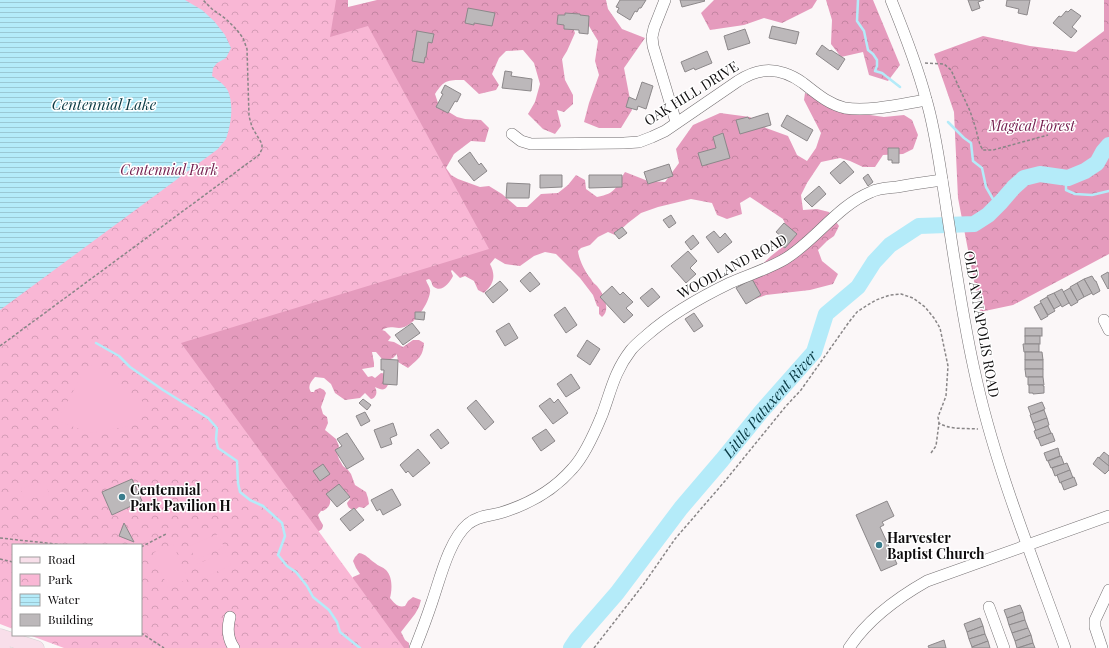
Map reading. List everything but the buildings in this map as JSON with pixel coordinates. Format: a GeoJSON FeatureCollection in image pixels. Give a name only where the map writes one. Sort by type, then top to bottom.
{"type":"FeatureCollection","features":[{"type":"Feature","properties":{"kind":"main road"},"geometry":{"type":"LineString","coordinates":[[0,636],[37,648]]}},
{"type":"Feature","properties":{"kind":"street"},"geometry":{"type":"LineString","coordinates":[[665,0],[652,37],[653,46],[676,122]]}},
{"type":"Feature","properties":{"kind":"street","name":"OLD ANNAPOLIS ROAD"},"geometry":{"type":"LineString","coordinates":[[891,0],[915,64],[926,100],[936,144],[966,327],[981,404],[1002,472],[1065,648]]}},
{"type":"Feature","properties":{"kind":"street","name":"OAK HILL DRIVE"},"geometry":{"type":"LineString","coordinates":[[512,134],[521,141],[531,144],[639,142],[665,130],[750,74],[764,70],[776,71],[789,75],[832,104],[846,108],[861,109],[882,107],[926,100]]}},
{"type":"Feature","properties":{"kind":"street","name":"WOODLAND ROAD"},"geometry":{"type":"LineString","coordinates":[[416,648],[447,558],[462,531],[468,524],[476,519],[498,514],[529,502],[552,487],[574,468],[584,452],[602,416],[615,374],[632,349],[643,338],[662,323],[696,301],[729,283],[786,259],[844,209],[872,191],[942,180]]}},
{"type":"Feature","properties":{"kind":"street"},"geometry":{"type":"LineString","coordinates":[[849,648],[878,614],[915,588],[938,577],[1109,516]]}},
{"type":"Feature","properties":{"kind":"street"},"geometry":{"type":"LineString","coordinates":[[1102,648],[1095,627],[1095,620],[1109,590]]}},
{"type":"Feature","properties":{"kind":"street"},"geometry":{"type":"LineString","coordinates":[[989,607],[1004,648]]}},
{"type":"Feature","properties":{"kind":"street"},"geometry":{"type":"LineString","coordinates":[[230,617],[228,633],[234,648]]}},
{"type":"Feature","properties":{"kind":"path"},"geometry":{"type":"LineString","coordinates":[[0,346],[259,155],[262,149],[262,144],[252,127],[249,116],[247,49],[243,38],[237,30],[203,0]]}},
{"type":"Feature","properties":{"kind":"path"},"geometry":{"type":"LineString","coordinates":[[915,64],[944,64],[951,70],[970,111],[980,145],[983,150],[993,150],[1048,135]]}},
{"type":"Feature","properties":{"kind":"path"},"geometry":{"type":"LineString","coordinates":[[594,648],[643,585],[675,539],[801,390],[857,312],[876,300],[890,295],[901,294],[913,298],[925,307],[940,328],[948,366],[946,396],[938,418],[940,423],[936,446],[931,453]]}},
{"type":"Feature","properties":{"kind":"path"},"geometry":{"type":"LineString","coordinates":[[940,423],[944,426],[977,429]]}},
{"type":"Feature","properties":{"kind":"path"},"geometry":{"type":"LineString","coordinates":[[142,546],[166,534]]}},
{"type":"Feature","properties":{"kind":"path"},"geometry":{"type":"LineString","coordinates":[[0,538],[56,544]]}},
{"type":"Feature","properties":{"kind":"path"},"geometry":{"type":"LineString","coordinates":[[0,559],[12,562]]}},
{"type":"Feature","properties":{"kind":"path"},"geometry":{"type":"LineString","coordinates":[[142,634],[164,648]]}},
{"type":"Feature","properties":{"kind":"green space","name":"Centennial Park"},"geometry":{"type":"Polygon","coordinates":[[[0,0],[336,0],[330,37],[368,26],[489,249],[181,343],[404,648],[64,648],[32,636],[142,636],[142,544],[12,544],[12,629],[0,624],[0,0]]]}},
{"type":"Feature","properties":{"kind":"green space"},"geometry":{"type":"Polygon","coordinates":[[[185,0],[348,0],[348,7],[377,0],[606,0],[608,9],[622,29],[645,38],[624,68],[632,110],[621,128],[599,128],[584,122],[599,75],[595,61],[598,41],[589,26],[574,17],[571,23],[575,33],[562,59],[565,80],[573,95],[573,104],[564,112],[557,110],[561,126],[555,134],[543,129],[528,114],[535,102],[540,84],[534,63],[523,50],[506,51],[499,58],[492,74],[499,85],[496,90],[479,94],[464,80],[454,80],[444,83],[435,94],[439,106],[457,117],[481,120],[489,128],[485,142],[471,141],[454,154],[446,168],[451,175],[480,187],[489,186],[502,194],[517,207],[527,207],[541,194],[558,193],[568,185],[576,175],[585,180],[586,189],[597,197],[612,192],[625,172],[648,181],[665,182],[679,163],[676,149],[693,125],[720,113],[750,117],[766,128],[788,136],[797,155],[807,161],[816,148],[821,133],[804,100],[805,93],[848,114],[863,114],[884,117],[904,115],[912,120],[918,135],[913,149],[903,154],[883,155],[875,167],[863,167],[840,158],[821,162],[807,183],[801,195],[803,210],[817,209],[829,212],[839,226],[834,236],[818,250],[822,261],[838,274],[833,284],[810,290],[766,295],[755,299],[743,291],[748,278],[785,245],[790,235],[783,219],[750,197],[740,203],[742,214],[727,219],[717,215],[712,203],[691,199],[658,207],[641,213],[615,235],[608,232],[598,237],[590,245],[581,248],[578,251],[583,266],[592,281],[600,289],[606,302],[605,314],[602,317],[599,314],[599,307],[597,306],[593,295],[580,278],[556,254],[545,252],[534,256],[520,266],[505,264],[495,258],[490,264],[493,272],[493,280],[484,293],[478,290],[474,281],[465,276],[460,278],[452,270],[453,276],[448,284],[443,288],[437,288],[433,286],[429,279],[426,280],[430,289],[429,297],[417,318],[404,327],[388,327],[382,330],[391,337],[388,341],[394,342],[403,347],[413,340],[419,340],[424,343],[421,355],[415,362],[408,368],[398,362],[397,354],[393,358],[386,361],[376,352],[372,352],[374,367],[362,369],[368,377],[372,376],[375,378],[381,373],[387,374],[390,379],[385,389],[375,387],[376,394],[371,399],[365,393],[360,398],[345,400],[335,393],[331,384],[324,378],[315,377],[309,386],[311,392],[314,392],[320,388],[326,393],[321,407],[323,414],[327,417],[328,423],[325,430],[336,439],[339,446],[337,453],[339,459],[343,466],[351,474],[355,485],[366,492],[369,504],[364,508],[359,507],[355,510],[349,507],[347,503],[350,499],[347,493],[342,490],[330,496],[329,506],[318,515],[323,525],[322,529],[313,535],[351,581],[353,577],[360,574],[353,561],[359,553],[385,569],[388,573],[391,584],[390,598],[396,605],[405,606],[413,597],[421,600],[415,614],[401,632],[405,640],[409,643],[409,648],[232,648],[117,369],[185,0]]]}},
{"type":"Feature","properties":{"kind":"green space"},"geometry":{"type":"Polygon","coordinates":[[[714,0],[817,0],[812,8],[782,23],[764,18],[744,25],[710,30],[701,13],[714,0]]]}},
{"type":"Feature","properties":{"kind":"green space"},"geometry":{"type":"Polygon","coordinates":[[[826,0],[873,0],[900,65],[888,81],[869,75],[863,52],[841,57],[831,44],[832,20],[826,0]]]}},
{"type":"Feature","properties":{"kind":"green space","name":"Magical Forest"},"geometry":{"type":"Polygon","coordinates":[[[1104,0],[1109,0],[1109,254],[1013,305],[980,312],[958,198],[954,112],[934,54],[983,36],[1030,46],[1076,52],[1104,31],[1104,0]]]}},
{"type":"Feature","properties":{"kind":"green space"},"geometry":{"type":"Polygon","coordinates":[[[96,365],[148,406],[129,426],[91,433],[57,421],[86,367],[96,365]]]}},
{"type":"Feature","properties":{"kind":"green space"},"geometry":{"type":"Polygon","coordinates":[[[46,482],[49,495],[24,500],[21,488],[46,482]]]}},
{"type":"Feature","properties":{"kind":"green space"},"geometry":{"type":"Polygon","coordinates":[[[218,534],[224,547],[195,560],[190,546],[218,534]]]}},
{"type":"Feature","properties":{"kind":"green space"},"geometry":{"type":"Polygon","coordinates":[[[173,544],[188,579],[168,588],[153,553],[173,544]]]}},
{"type":"Feature","properties":{"kind":"green space"},"geometry":{"type":"Polygon","coordinates":[[[226,552],[231,565],[203,578],[197,564],[226,552]]]}},
{"type":"Feature","properties":{"kind":"water","name":"Centennial Lake"},"geometry":{"type":"Polygon","coordinates":[[[0,0],[185,0],[202,10],[214,21],[225,35],[231,48],[226,58],[217,63],[213,68],[212,76],[227,89],[231,102],[231,109],[226,139],[218,149],[0,310],[0,0]]]}},
{"type":"Feature","properties":{"kind":"waterway"},"geometry":{"type":"LineString","coordinates":[[858,0],[857,21],[864,31],[868,50],[877,60],[875,71],[882,73],[900,87]]}},
{"type":"Feature","properties":{"kind":"waterway"},"geometry":{"type":"LineString","coordinates":[[948,122],[971,143],[973,161],[982,168],[986,187],[997,206]]}},
{"type":"Feature","properties":{"kind":"waterway","name":"Little Patuxent River"},"geometry":{"type":"LineString","coordinates":[[571,648],[617,593],[681,508],[761,412],[814,352],[826,314],[858,287],[874,262],[890,245],[919,226],[974,224],[988,215],[1024,178],[1040,174],[1068,178],[1085,171],[1097,163],[1109,145]]}},
{"type":"Feature","properties":{"kind":"waterway"},"geometry":{"type":"LineString","coordinates":[[1063,177],[1066,184],[1066,190],[1075,194],[1092,195],[1109,191]]}},
{"type":"Feature","properties":{"kind":"waterway"},"geometry":{"type":"LineString","coordinates":[[96,343],[119,356],[130,367],[163,390],[208,418],[217,428],[216,439],[218,448],[237,461],[240,492],[250,500],[263,506],[282,523],[285,536],[278,555],[287,566],[296,572],[307,586],[313,597],[329,610],[337,622],[340,632],[360,648]]}},
{"type":"Feature","properties":{"kind":"place","name":"Centennial Park Pavilion H"},"geometry":{"type":"Point","coordinates":[122,497]}},
{"type":"Feature","properties":{"kind":"place","name":"Harvester Baptist Church"},"geometry":{"type":"Point","coordinates":[879,545]}}]}
